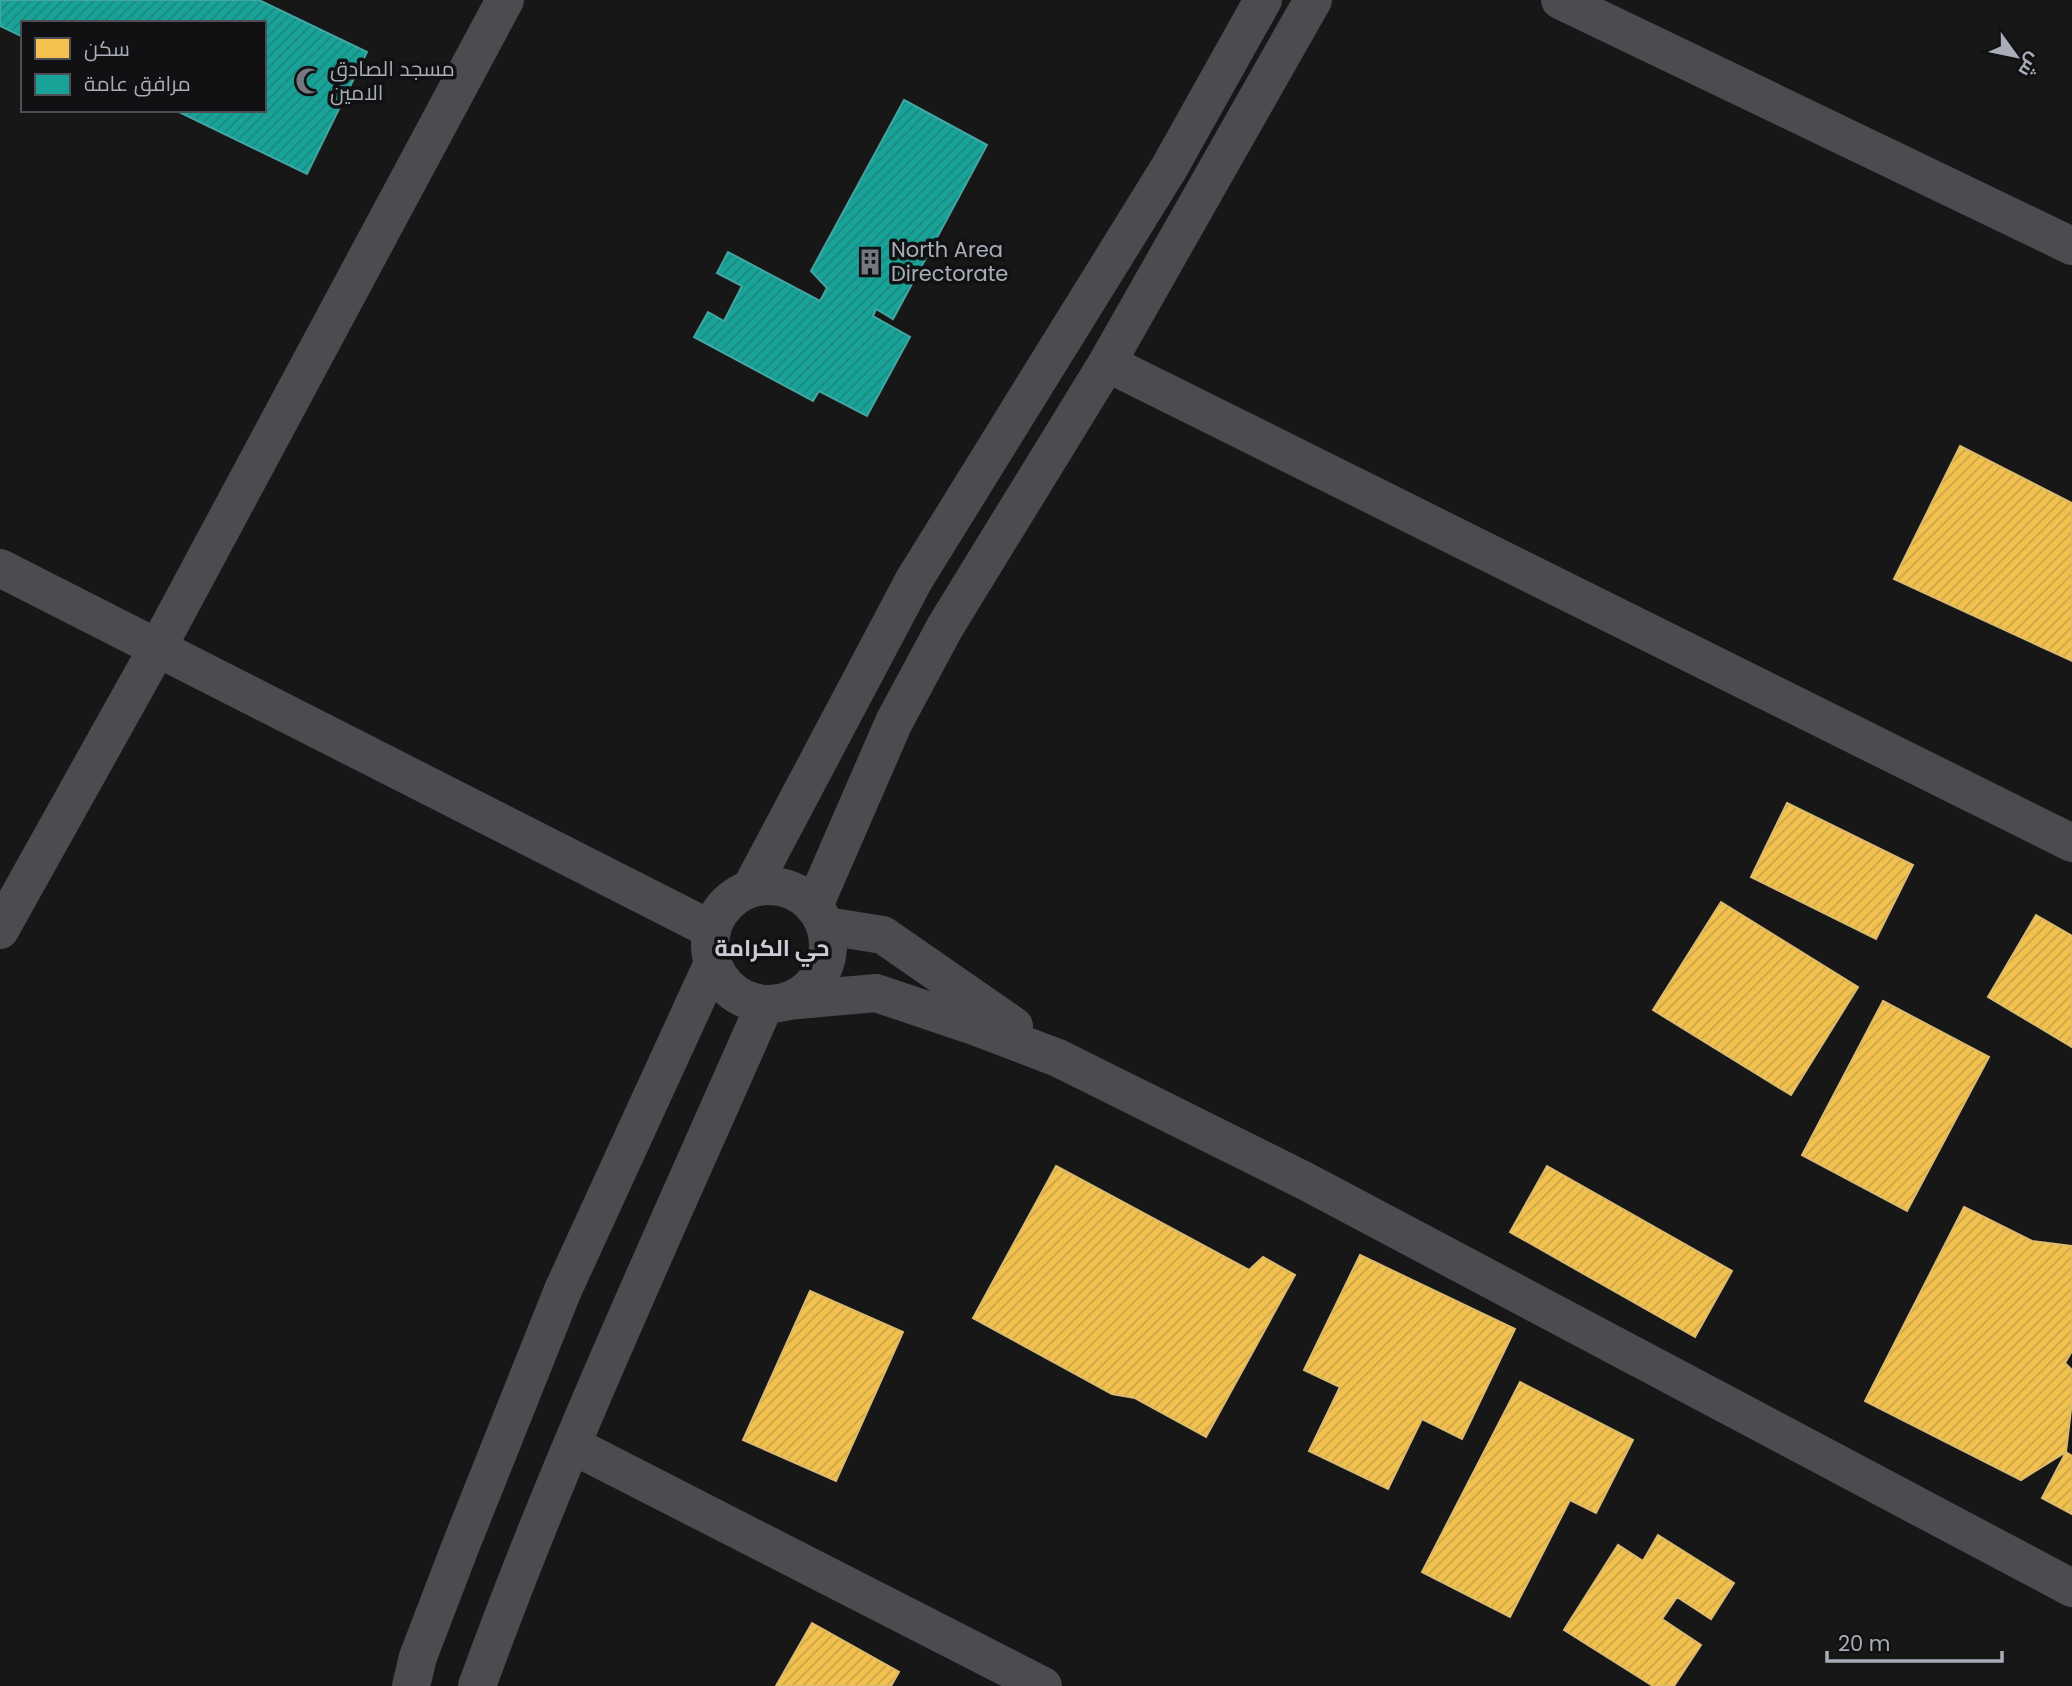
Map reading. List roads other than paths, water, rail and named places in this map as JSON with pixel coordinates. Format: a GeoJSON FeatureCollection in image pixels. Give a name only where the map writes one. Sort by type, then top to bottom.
{"type":"FeatureCollection","features":[{"type":"Feature","properties":{"kind":"street"},"geometry":{"type":"LineString","coordinates":[[0,930],[158,647],[505,0]]}},
{"type":"Feature","properties":{"kind":"street"},"geometry":{"type":"LineString","coordinates":[[751,888],[914,580],[1169,168],[1263,0]]}},
{"type":"Feature","properties":{"kind":"street"},"geometry":{"type":"LineString","coordinates":[[820,916],[894,722],[945,627],[1107,363],[1313,0]]}},
{"type":"Feature","properties":{"kind":"street"},"geometry":{"type":"LineString","coordinates":[[1560,0],[2072,246]]}},
{"type":"Feature","properties":{"kind":"street"},"geometry":{"type":"LineString","coordinates":[[1107,363],[2072,843]]}},
{"type":"Feature","properties":{"kind":"street"},"geometry":{"type":"LineString","coordinates":[[0,568],[158,647],[713,946],[724,984],[742,998],[776,1003],[876,993],[961,1021],[1058,1058],[1307,1182],[2072,1588]]}},
{"type":"Feature","properties":{"kind":"street"},"geometry":{"type":"LineString","coordinates":[[411,1686],[418,1657],[563,1290],[713,946],[720,912],[734,897],[751,888],[775,885],[797,892],[820,916],[829,950],[822,972],[807,990],[776,1003],[572,1445],[508,1601],[477,1686]]}},
{"type":"Feature","properties":{"kind":"street"},"geometry":{"type":"LineString","coordinates":[[820,916],[883,935],[1058,1058]]}},
{"type":"Feature","properties":{"kind":"street"},"geometry":{"type":"LineString","coordinates":[[572,1445],[1043,1686]]}},
{"type":"Feature","properties":{"kind":"place","name":"مسجد الصادق الامين"},"geometry":{"type":"Point","coordinates":[309,81]}},
{"type":"Feature","properties":{"kind":"place","name":"North Area Directorate"},"geometry":{"type":"Point","coordinates":[870,262]}},
{"type":"Feature","properties":{"kind":"district","name":"حي الكرامة"},"geometry":{"type":"Point","coordinates":[772,948]}}]}
